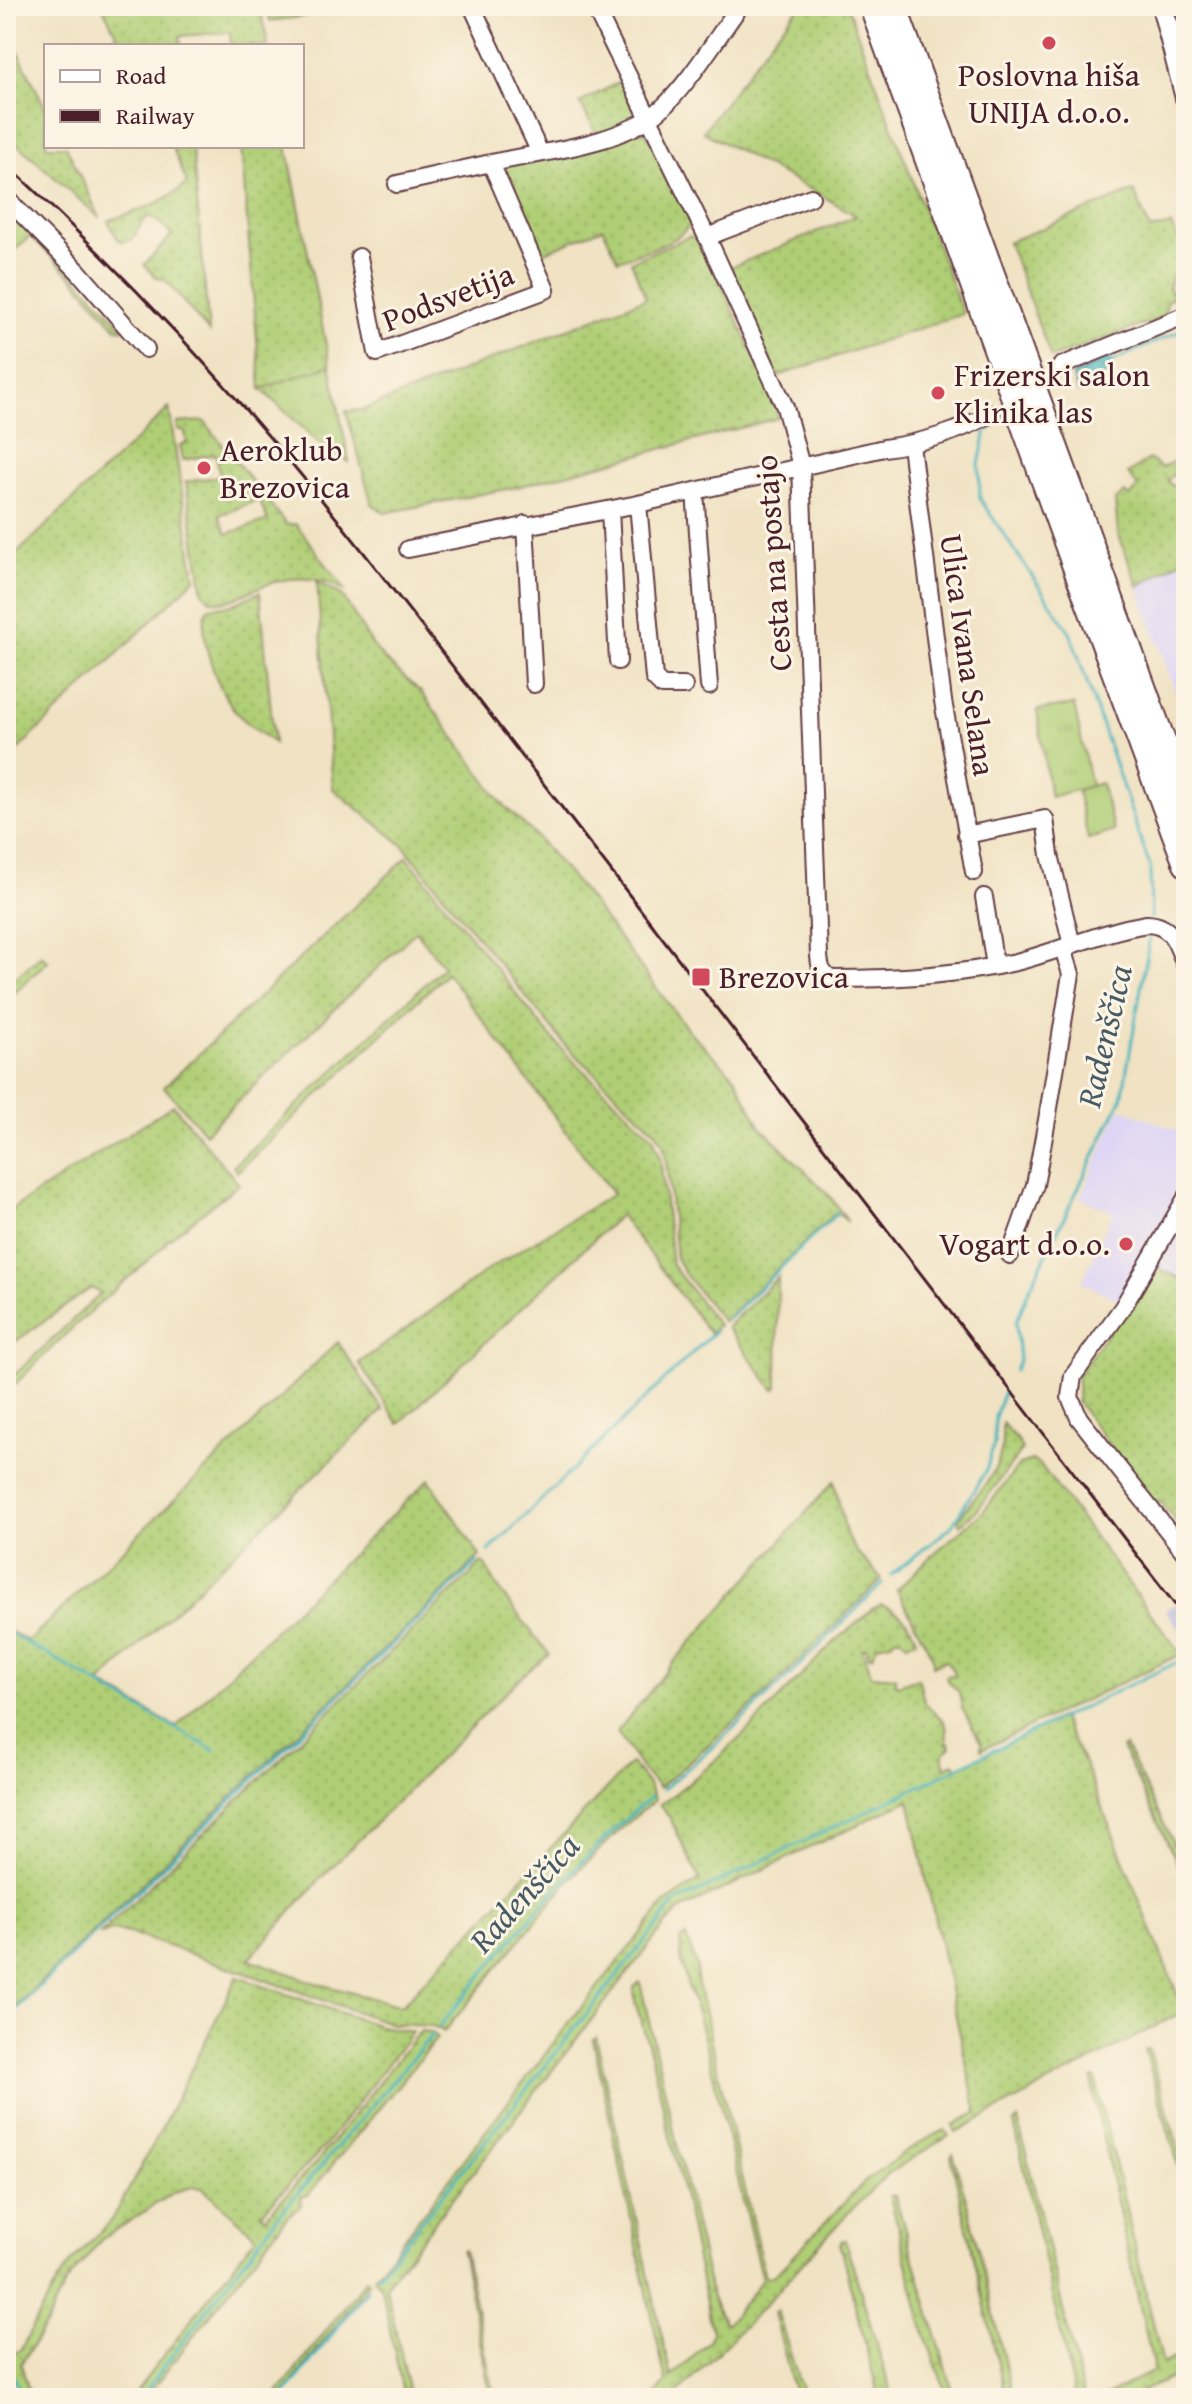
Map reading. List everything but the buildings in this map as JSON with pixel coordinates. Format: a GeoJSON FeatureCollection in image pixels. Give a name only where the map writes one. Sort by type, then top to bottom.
{"type":"FeatureCollection","features":[{"type":"Feature","properties":{"kind":"highway"},"geometry":{"type":"LineString","coordinates":[[872,6],[1186,864]]}},
{"type":"Feature","properties":{"kind":"highway"},"geometry":{"type":"LineString","coordinates":[[894,6],[1186,804]]}},
{"type":"Feature","properties":{"kind":"main road"},"geometry":{"type":"LineString","coordinates":[[1162,6],[1186,98]]}},
{"type":"Feature","properties":{"kind":"street"},"geometry":{"type":"LineString","coordinates":[[472,6],[540,153]]}},
{"type":"Feature","properties":{"kind":"street","name":"Cesta na postajo"},"geometry":{"type":"LineString","coordinates":[[594,6],[707,237],[785,407],[801,466],[820,968],[831,979],[882,979],[995,966]]}},
{"type":"Feature","properties":{"kind":"street"},"geometry":{"type":"LineString","coordinates":[[397,184],[607,137],[649,119],[670,101],[740,6]]}},
{"type":"Feature","properties":{"kind":"street","name":"Podsvetija"},"geometry":{"type":"LineString","coordinates":[[359,257],[377,353],[546,290],[491,163]]}},
{"type":"Feature","properties":{"kind":"street"},"geometry":{"type":"LineString","coordinates":[[707,237],[811,197]]}},
{"type":"Feature","properties":{"kind":"street"},"geometry":{"type":"LineString","coordinates":[[6,198],[78,271],[146,349]]}},
{"type":"Feature","properties":{"kind":"street"},"geometry":{"type":"LineString","coordinates":[[1061,366],[1186,315]]}},
{"type":"Feature","properties":{"kind":"street"},"geometry":{"type":"LineString","coordinates":[[408,549],[610,510],[801,466],[911,445],[992,413]]}},
{"type":"Feature","properties":{"kind":"street","name":"Ulica Ivana Selana"},"geometry":{"type":"LineString","coordinates":[[911,445],[943,701],[974,872]]}},
{"type":"Feature","properties":{"kind":"street"},"geometry":{"type":"LineString","coordinates":[[695,491],[709,686]]}},
{"type":"Feature","properties":{"kind":"street"},"geometry":{"type":"LineString","coordinates":[[638,504],[654,678],[662,686],[684,686]]}},
{"type":"Feature","properties":{"kind":"street"},"geometry":{"type":"LineString","coordinates":[[610,510],[618,661]]}},
{"type":"Feature","properties":{"kind":"street"},"geometry":{"type":"LineString","coordinates":[[525,524],[534,684]]}},
{"type":"Feature","properties":{"kind":"street"},"geometry":{"type":"LineString","coordinates":[[966,835],[1045,819],[1071,974],[1035,1185],[1010,1255]]}},
{"type":"Feature","properties":{"kind":"street"},"geometry":{"type":"LineString","coordinates":[[984,897],[995,966],[1152,924],[1174,936],[1186,967]]}},
{"type":"Feature","properties":{"kind":"street"},"geometry":{"type":"LineString","coordinates":[[1186,1198],[1123,1307],[1073,1376],[1070,1387],[1072,1405],[1079,1418],[1186,1554]]}},
{"type":"Feature","properties":{"kind":"shaded area"},"geometry":{"type":"Polygon","coordinates":[[[1186,557],[1186,721],[1138,587],[1186,557]]]}},
{"type":"Feature","properties":{"kind":"shaded area"},"geometry":{"type":"Polygon","coordinates":[[[1120,1108],[1186,1134],[1186,1281],[1155,1267],[1127,1305],[1082,1282],[1113,1212],[1080,1198],[1120,1108]]]}},
{"type":"Feature","properties":{"kind":"shaded area"},"geometry":{"type":"Polygon","coordinates":[[[1186,1599],[1186,1637],[1165,1610],[1186,1599]]]}},
{"type":"Feature","properties":{"kind":"green space"},"geometry":{"type":"Polygon","coordinates":[[[102,6],[260,6],[268,44],[231,44],[230,32],[180,36],[181,44],[121,44],[102,6]]]}},
{"type":"Feature","properties":{"kind":"green space"},"geometry":{"type":"Polygon","coordinates":[[[267,6],[390,6],[270,21],[267,6]]]}},
{"type":"Feature","properties":{"kind":"green space"},"geometry":{"type":"Polygon","coordinates":[[[800,6],[847,6],[963,314],[778,376],[726,269],[856,216],[703,132],[800,6]]]}},
{"type":"Feature","properties":{"kind":"green space"},"geometry":{"type":"Polygon","coordinates":[[[6,27],[44,105],[44,148],[67,148],[100,218],[6,134],[6,27]]]}},
{"type":"Feature","properties":{"kind":"green space"},"geometry":{"type":"Polygon","coordinates":[[[623,80],[638,117],[597,135],[580,103],[623,80]]]}},
{"type":"Feature","properties":{"kind":"green space"},"geometry":{"type":"Polygon","coordinates":[[[645,130],[691,220],[688,227],[671,240],[618,260],[603,228],[538,255],[499,165],[645,130]]]}},
{"type":"Feature","properties":{"kind":"green space"},"geometry":{"type":"Polygon","coordinates":[[[173,148],[192,148],[209,332],[165,280],[156,277],[144,265],[172,235],[161,223],[147,216],[132,239],[124,242],[118,240],[108,221],[160,201],[187,183],[173,148]]]}},
{"type":"Feature","properties":{"kind":"green space"},"geometry":{"type":"Polygon","coordinates":[[[241,148],[287,148],[349,462],[317,441],[261,389],[241,148]]]}},
{"type":"Feature","properties":{"kind":"green space"},"geometry":{"type":"Polygon","coordinates":[[[1134,191],[1150,230],[1171,225],[1179,240],[1184,239],[1186,274],[1171,277],[1169,288],[1174,298],[1168,300],[1164,315],[1156,320],[1051,358],[1008,242],[1134,191]]]}},
{"type":"Feature","properties":{"kind":"green space"},"geometry":{"type":"Polygon","coordinates":[[[6,202],[125,329],[116,328],[75,280],[30,236],[6,259],[6,202]]]}},
{"type":"Feature","properties":{"kind":"green space"},"geometry":{"type":"Polygon","coordinates":[[[690,236],[702,241],[777,407],[778,418],[517,487],[385,513],[372,504],[346,411],[363,410],[646,298],[631,261],[690,236]]]}},
{"type":"Feature","properties":{"kind":"green space"},"geometry":{"type":"Polygon","coordinates":[[[330,365],[349,462],[317,441],[261,389],[330,365]]]}},
{"type":"Feature","properties":{"kind":"green space"},"geometry":{"type":"Polygon","coordinates":[[[169,408],[195,579],[6,761],[6,564],[169,408]]]}},
{"type":"Feature","properties":{"kind":"green space"},"geometry":{"type":"Polygon","coordinates":[[[204,421],[287,525],[296,524],[346,591],[323,581],[300,578],[264,585],[227,601],[210,600],[203,593],[186,482],[220,476],[216,454],[183,460],[180,445],[187,443],[185,432],[178,430],[177,423],[204,421]],[[259,500],[219,515],[227,534],[268,520],[259,500]]]}},
{"type":"Feature","properties":{"kind":"green space"},"geometry":{"type":"Polygon","coordinates":[[[1186,455],[1186,465],[1167,480],[1172,486],[1186,483],[1186,558],[1138,586],[1118,533],[1115,501],[1125,493],[1130,497],[1138,487],[1128,474],[1149,459],[1162,468],[1186,455]]]}},
{"type":"Feature","properties":{"kind":"green space"},"geometry":{"type":"Polygon","coordinates":[[[317,582],[342,595],[373,646],[421,692],[502,803],[538,838],[587,896],[689,1031],[735,1077],[760,1126],[829,1195],[848,1222],[836,1212],[723,1322],[676,1258],[666,1158],[663,1143],[656,1132],[566,1046],[403,845],[333,789],[317,582]]]}},
{"type":"Feature","properties":{"kind":"green space"},"geometry":{"type":"Polygon","coordinates":[[[260,592],[274,743],[240,716],[225,696],[209,658],[204,630],[208,608],[232,605],[260,592]]]}},
{"type":"Feature","properties":{"kind":"green space"},"geometry":{"type":"Polygon","coordinates":[[[1074,705],[1091,786],[1050,797],[1037,710],[1074,705]]]}},
{"type":"Feature","properties":{"kind":"green space"},"geometry":{"type":"Polygon","coordinates":[[[1101,783],[1114,831],[1088,839],[1077,790],[1101,783]]]}},
{"type":"Feature","properties":{"kind":"green space"},"geometry":{"type":"Polygon","coordinates":[[[407,857],[546,1031],[653,1137],[660,1156],[672,1265],[718,1325],[710,1334],[620,1215],[399,1424],[359,1363],[489,1269],[613,1194],[447,973],[237,1172],[233,1166],[441,969],[443,966],[416,931],[205,1133],[164,1087],[407,857]]]}},
{"type":"Feature","properties":{"kind":"green space"},"geometry":{"type":"Polygon","coordinates":[[[41,955],[48,961],[6,1001],[6,986],[41,955]]]}},
{"type":"Feature","properties":{"kind":"green space"},"geometry":{"type":"Polygon","coordinates":[[[173,1105],[239,1184],[165,1242],[6,1393],[6,1383],[101,1293],[91,1288],[6,1348],[6,1213],[173,1105]]]}},
{"type":"Feature","properties":{"kind":"green space"},"geometry":{"type":"Polygon","coordinates":[[[1155,1267],[1186,1281],[1186,1534],[1160,1501],[1155,1506],[1077,1402],[1078,1374],[1155,1267]]]}},
{"type":"Feature","properties":{"kind":"green space"},"geometry":{"type":"Polygon","coordinates":[[[778,1277],[777,1387],[774,1390],[727,1327],[778,1277]]]}},
{"type":"Feature","properties":{"kind":"green space"},"geometry":{"type":"Polygon","coordinates":[[[338,1342],[383,1410],[100,1683],[176,1727],[429,1479],[480,1556],[6,2016],[6,1629],[28,1641],[338,1342]]]}},
{"type":"Feature","properties":{"kind":"green space"},"geometry":{"type":"Polygon","coordinates":[[[1002,1423],[1022,1450],[978,1509],[960,1525],[958,1520],[997,1464],[1002,1447],[1002,1423]]]}},
{"type":"Feature","properties":{"kind":"green space"},"geometry":{"type":"Polygon","coordinates":[[[1032,1460],[1042,1467],[1181,1654],[981,1750],[981,1743],[962,1708],[959,1692],[946,1679],[947,1675],[954,1676],[953,1671],[946,1660],[933,1666],[933,1658],[897,1590],[983,1512],[1019,1465],[1032,1460]]]}},
{"type":"Feature","properties":{"kind":"green space"},"geometry":{"type":"Polygon","coordinates":[[[834,1481],[847,1537],[882,1579],[758,1701],[659,1788],[643,1771],[617,1732],[672,1664],[834,1481]]]}},
{"type":"Feature","properties":{"kind":"green space"},"geometry":{"type":"Polygon","coordinates":[[[483,1562],[502,1594],[549,1654],[519,1679],[321,1878],[249,1959],[319,1984],[401,2006],[631,1763],[648,1784],[655,1800],[573,1876],[444,2032],[433,2026],[392,2024],[130,1933],[111,1930],[99,1935],[483,1562]]]}},
{"type":"Feature","properties":{"kind":"green space"},"geometry":{"type":"Polygon","coordinates":[[[881,1605],[903,1618],[916,1640],[907,1644],[901,1638],[895,1638],[877,1645],[872,1656],[866,1648],[862,1649],[871,1675],[896,1677],[895,1683],[898,1685],[918,1678],[924,1701],[945,1723],[946,1743],[950,1748],[944,1753],[944,1767],[954,1763],[957,1768],[1061,1717],[1085,1765],[1180,2001],[1186,1999],[1186,2010],[956,2132],[953,2125],[977,2113],[909,1800],[694,1903],[665,1925],[389,2281],[386,2287],[411,2398],[404,2398],[381,2287],[374,2277],[665,1903],[700,1880],[670,1818],[659,1805],[726,1751],[832,1645],[872,1609],[881,1605]]]}},
{"type":"Feature","properties":{"kind":"green space"},"geometry":{"type":"Polygon","coordinates":[[[1125,1746],[1186,1868],[1186,1881],[1122,1748],[1125,1746]]]}},
{"type":"Feature","properties":{"kind":"green space"},"geometry":{"type":"Polygon","coordinates":[[[686,1937],[697,1966],[697,1979],[765,2277],[778,2272],[866,2180],[919,2143],[945,2130],[949,2136],[889,2173],[673,2398],[653,2398],[666,2382],[593,2040],[596,2037],[671,2377],[709,2341],[712,2332],[681,2183],[650,2050],[635,2001],[634,1987],[640,1982],[712,2298],[724,2323],[762,2280],[708,2055],[683,1971],[680,1950],[681,1939],[686,1937]]]}},
{"type":"Feature","properties":{"kind":"green space"},"geometry":{"type":"Polygon","coordinates":[[[237,1977],[379,2026],[412,2032],[323,2148],[261,2214],[265,2218],[319,2159],[415,2037],[421,2031],[431,2032],[437,2038],[307,2196],[302,2196],[301,2206],[289,2215],[145,2398],[131,2398],[256,2236],[202,2188],[174,2192],[101,2240],[65,2284],[46,2324],[21,2364],[31,2398],[14,2398],[6,2382],[6,2342],[12,2355],[21,2349],[56,2284],[73,2260],[112,2220],[237,1977]]]}},
{"type":"Feature","properties":{"kind":"green space"},"geometry":{"type":"Polygon","coordinates":[[[1149,2049],[1186,2173],[1186,2192],[1145,2050],[1149,2049]]]}},
{"type":"Feature","properties":{"kind":"green space"},"geometry":{"type":"Polygon","coordinates":[[[1095,2078],[1163,2364],[1186,2351],[1186,2374],[1183,2372],[1128,2398],[1103,2398],[1154,2370],[1093,2092],[1092,2079],[1095,2078]]]}},
{"type":"Feature","properties":{"kind":"green space"},"geometry":{"type":"Polygon","coordinates":[[[1018,2120],[1084,2398],[1075,2398],[1014,2123],[1018,2120]]]}},
{"type":"Feature","properties":{"kind":"green space"},"geometry":{"type":"Polygon","coordinates":[[[953,2154],[1013,2398],[1007,2398],[1001,2377],[951,2157],[953,2154]]]}},
{"type":"Feature","properties":{"kind":"green space"},"geometry":{"type":"Polygon","coordinates":[[[890,2196],[895,2196],[955,2398],[948,2398],[925,2335],[890,2196]]]}},
{"type":"Feature","properties":{"kind":"green space"},"geometry":{"type":"Polygon","coordinates":[[[845,2240],[893,2398],[879,2398],[840,2246],[841,2241],[845,2240]]]}},
{"type":"Feature","properties":{"kind":"green space"},"geometry":{"type":"Polygon","coordinates":[[[464,2250],[495,2398],[491,2398],[464,2250]]]}},
{"type":"Feature","properties":{"kind":"green space"},"geometry":{"type":"Polygon","coordinates":[[[366,2279],[369,2282],[280,2398],[274,2398],[366,2279]]]}},
{"type":"Feature","properties":{"kind":"green space"},"geometry":{"type":"Polygon","coordinates":[[[777,2310],[804,2398],[796,2398],[774,2313],[777,2310]]]}},
{"type":"Feature","properties":{"kind":"water"},"geometry":{"type":"Polygon","coordinates":[[[1109,356],[1113,370],[1078,393],[1072,375],[1109,356]]]}},
{"type":"Feature","properties":{"kind":"waterway"},"geometry":{"type":"LineString","coordinates":[[1111,362],[1186,328]]}},
{"type":"Feature","properties":{"kind":"waterway"},"geometry":{"type":"LineString","coordinates":[[1006,418],[986,431],[979,464],[980,499],[1070,632],[1150,867],[1151,918]]}},
{"type":"Feature","properties":{"kind":"waterway","name":"Radenščica"},"geometry":{"type":"LineString","coordinates":[[1015,1370],[1019,1361],[1016,1323],[1028,1292],[1122,1098],[1151,930]]}},
{"type":"Feature","properties":{"kind":"waterway"},"geometry":{"type":"LineString","coordinates":[[727,1320],[837,1213]]}},
{"type":"Feature","properties":{"kind":"waterway"},"geometry":{"type":"LineString","coordinates":[[489,1551],[715,1331]]}},
{"type":"Feature","properties":{"kind":"waterway","name":"Radenščica"},"geometry":{"type":"LineString","coordinates":[[891,1575],[950,1528],[986,1471],[994,1444],[995,1417],[1003,1393]]}},
{"type":"Feature","properties":{"kind":"waterway"},"geometry":{"type":"LineString","coordinates":[[6,2019],[477,1562]]}},
{"type":"Feature","properties":{"kind":"waterway","name":"Radenščica"},"geometry":{"type":"LineString","coordinates":[[663,1789],[748,1715],[883,1583]]}},
{"type":"Feature","properties":{"kind":"waterway"},"geometry":{"type":"LineString","coordinates":[[6,1631],[215,1751]]}},
{"type":"Feature","properties":{"kind":"waterway"},"geometry":{"type":"LineString","coordinates":[[378,2276],[675,1903],[1182,1660]]}},
{"type":"Feature","properties":{"kind":"waterway","name":"Radenščica"},"geometry":{"type":"LineString","coordinates":[[439,2027],[566,1878],[651,1797]]}},
{"type":"Feature","properties":{"kind":"waterway"},"geometry":{"type":"LineString","coordinates":[[140,2398],[276,2219],[432,2035]]}},
{"type":"Feature","properties":{"kind":"waterway"},"geometry":{"type":"LineString","coordinates":[[282,2398],[367,2290]]}},
{"type":"Feature","properties":{"kind":"waterway"},"geometry":{"type":"LineString","coordinates":[[6,2362],[9,2367]]}},
{"type":"Feature","properties":{"kind":"waterway"},"geometry":{"type":"LineString","coordinates":[[14,2377],[24,2398]]}},
{"type":"Feature","properties":{"kind":"railway"},"geometry":{"type":"LineString","coordinates":[[6,164],[167,323],[316,493],[639,906],[1186,1619]]}},
{"type":"Feature","properties":{"kind":"place","name":"Poslovna hiša UNIJA d.o.o."},"geometry":{"type":"Point","coordinates":[1049,43]}},
{"type":"Feature","properties":{"kind":"place","name":"Frizerski salon Klinika las"},"geometry":{"type":"Point","coordinates":[938,393]}},
{"type":"Feature","properties":{"kind":"place","name":"Aeroklub Brezovica"},"geometry":{"type":"Point","coordinates":[204,468]}},
{"type":"Feature","properties":{"kind":"place","name":"Brezovica"},"geometry":{"type":"Point","coordinates":[701,977]}},
{"type":"Feature","properties":{"kind":"place","name":"Vogart d.o.o."},"geometry":{"type":"Point","coordinates":[1126,1244]}}]}
